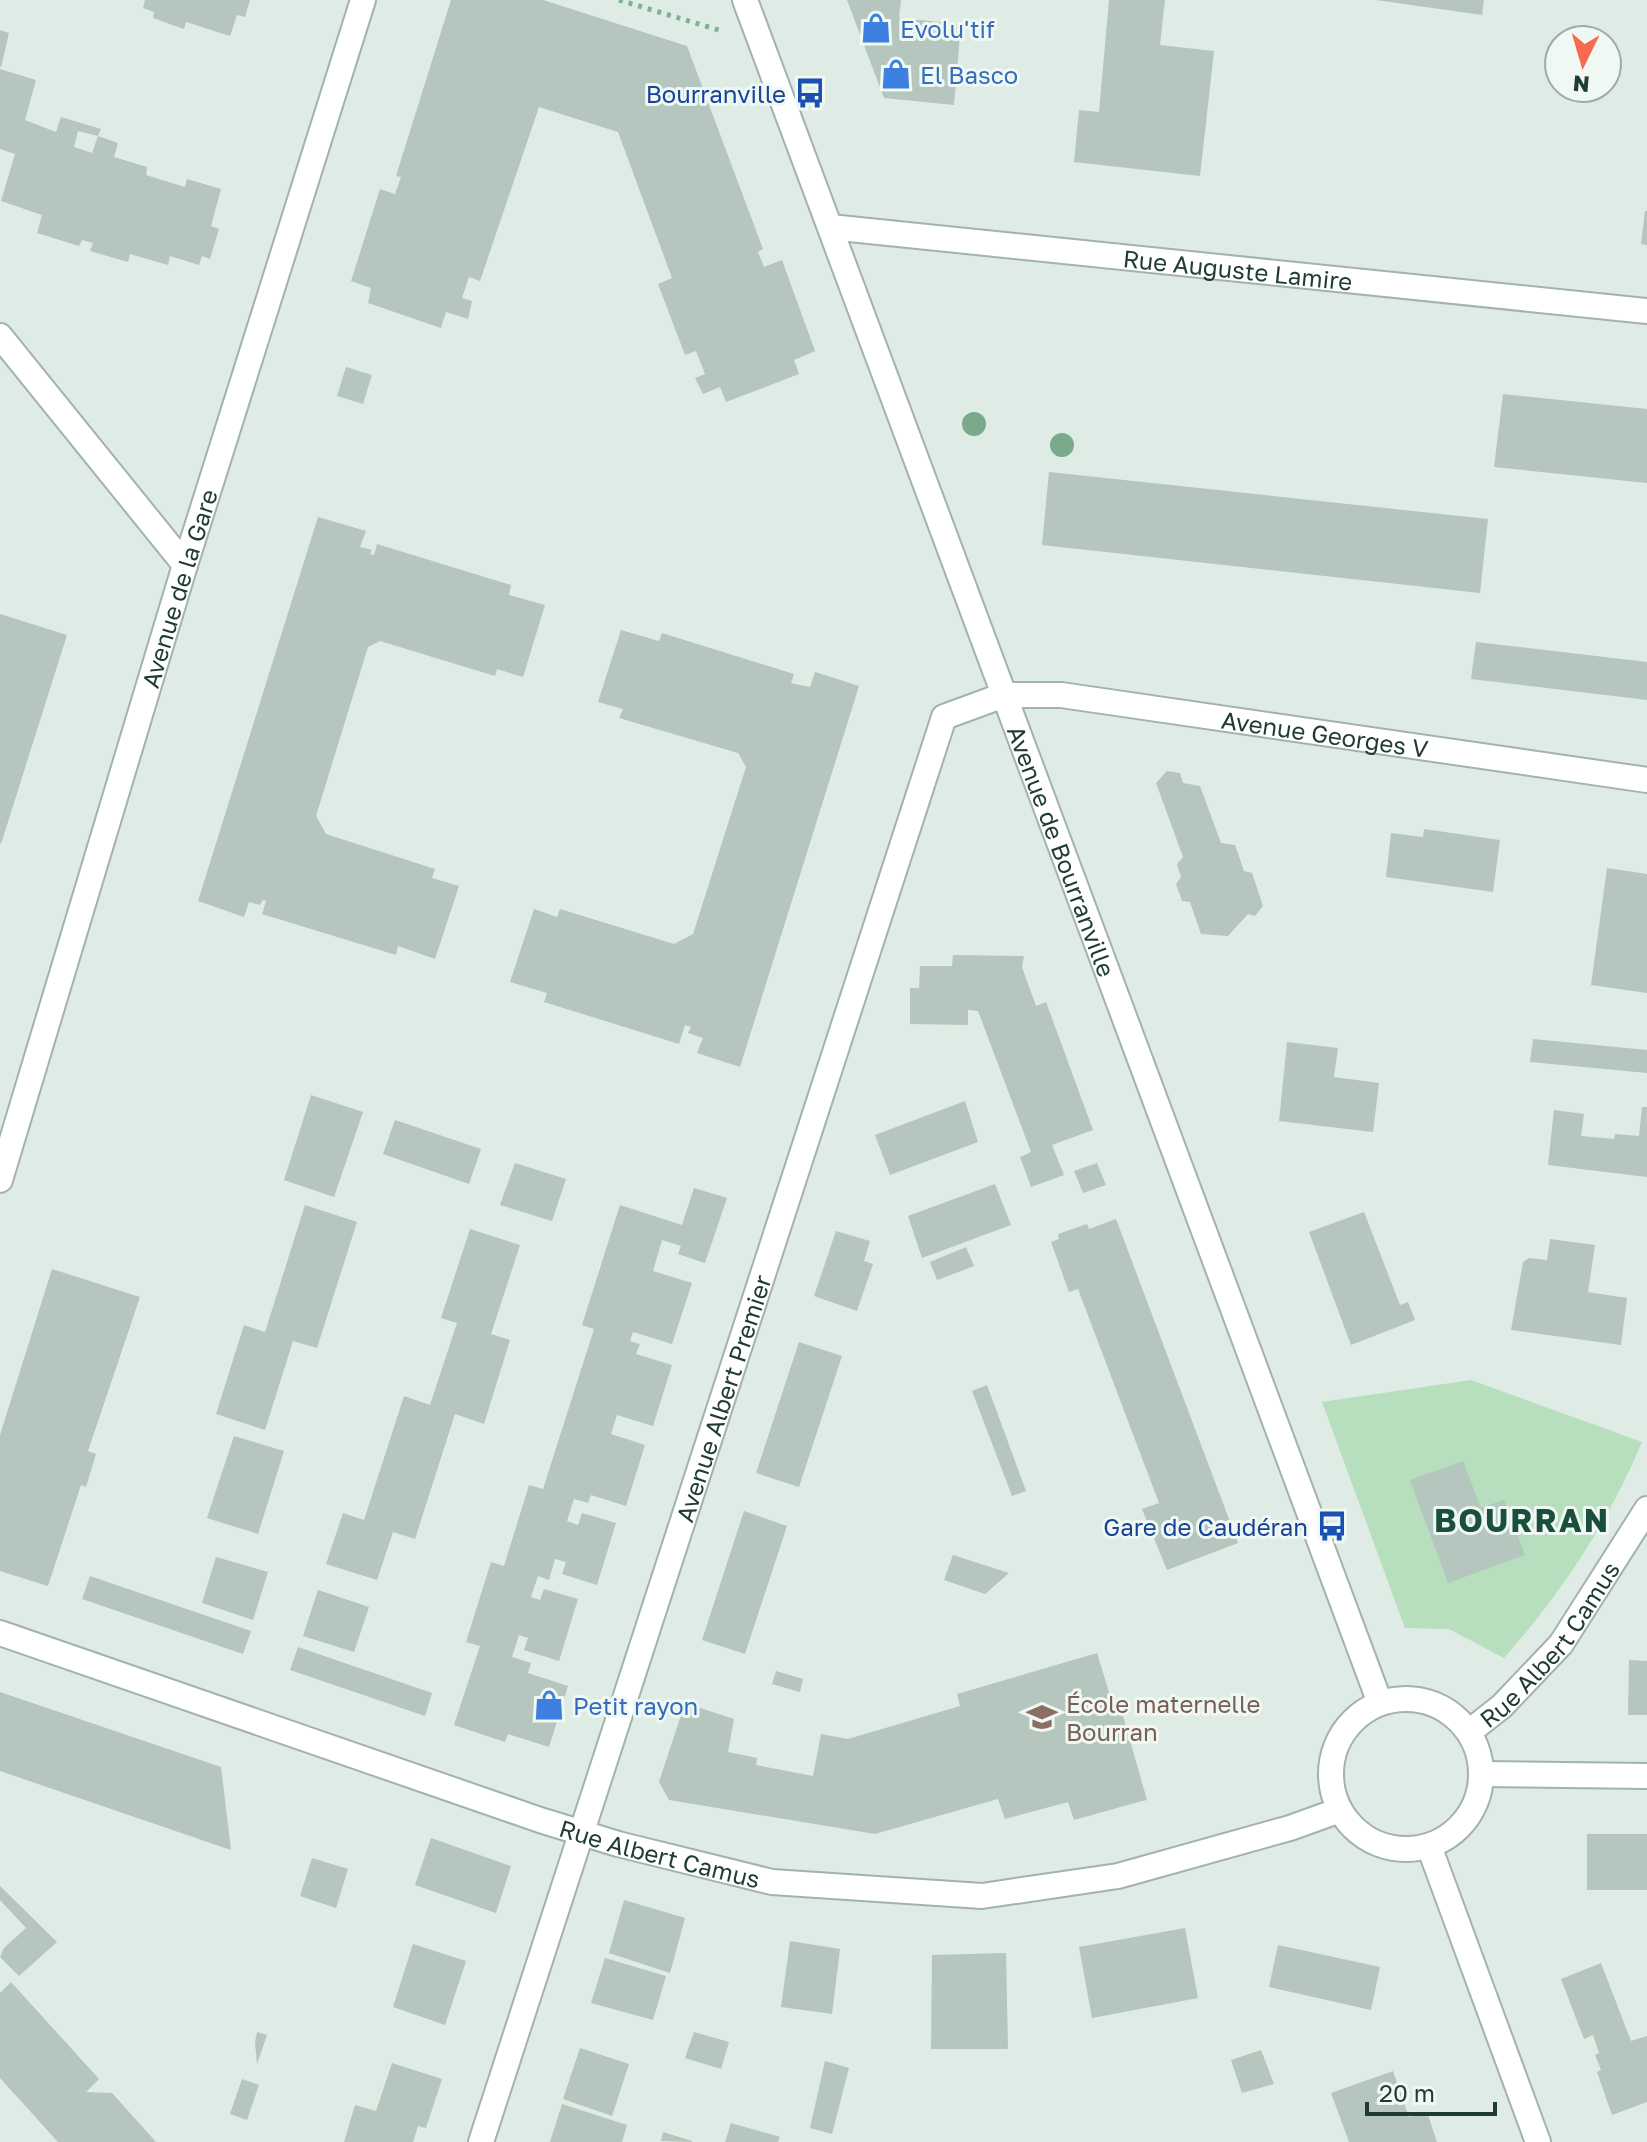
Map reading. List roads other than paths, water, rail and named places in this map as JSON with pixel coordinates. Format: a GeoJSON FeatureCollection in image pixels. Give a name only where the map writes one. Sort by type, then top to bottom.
{"type":"FeatureCollection","features":[{"type":"Feature","properties":{"kind":"street","name":"Avenue de la Gare"},"geometry":{"type":"LineString","coordinates":[[0,1180],[185,565],[363,0]]}},
{"type":"Feature","properties":{"kind":"street","name":"Avenue de Bourranville"},"geometry":{"type":"LineString","coordinates":[[745,0],[1380,1703]]}},
{"type":"Feature","properties":{"kind":"street","name":"Rue Auguste Lamire"},"geometry":{"type":"LineString","coordinates":[[830,227],[1647,311]]}},
{"type":"Feature","properties":{"kind":"street"},"geometry":{"type":"LineString","coordinates":[[0,336],[185,565]]}},
{"type":"Feature","properties":{"kind":"street","name":"Avenue Georges V"},"geometry":{"type":"LineString","coordinates":[[1004,695],[1061,695],[1647,780]]}},
{"type":"Feature","properties":{"kind":"street","name":"Avenue Albert Premier"},"geometry":{"type":"LineString","coordinates":[[481,2142],[944,717],[1004,695]]}},
{"type":"Feature","properties":{"kind":"street","name":"Rue Albert Camus"},"geometry":{"type":"LineString","coordinates":[[1469,1732],[1502,1706],[1561,1644],[1647,1509]]}},
{"type":"Feature","properties":{"kind":"street","name":"Rue Albert Camus"},"geometry":{"type":"LineString","coordinates":[[0,1633],[582,1833],[772,1882],[982,1896],[1118,1876],[1290,1828],[1340,1810]]}},
{"type":"Feature","properties":{"kind":"street"},"geometry":{"type":"LineString","coordinates":[[1400,1698],[1439,1705],[1469,1732],[1479,1752],[1482,1774],[1480,1793],[1462,1826],[1429,1846],[1409,1849],[1369,1840],[1340,1810],[1331,1785],[1332,1760],[1341,1736],[1358,1716],[1380,1703],[1400,1698]]}},
{"type":"Feature","properties":{"kind":"street"},"geometry":{"type":"LineString","coordinates":[[1482,1774],[1647,1776]]}},
{"type":"Feature","properties":{"kind":"street"},"geometry":{"type":"LineString","coordinates":[[1429,1846],[1538,2142]]}},
{"type":"Feature","properties":{"kind":"place","name":"Evolu'tif"},"geometry":{"type":"Point","coordinates":[876,28]}},
{"type":"Feature","properties":{"kind":"place","name":"El Basco"},"geometry":{"type":"Point","coordinates":[896,74]}},
{"type":"Feature","properties":{"kind":"place","name":"Bourranville"},"geometry":{"type":"Point","coordinates":[810,93]}},
{"type":"Feature","properties":{"kind":"place","name":"Gare de Caudéran"},"geometry":{"type":"Point","coordinates":[1332,1526]}},
{"type":"Feature","properties":{"kind":"place","name":"Petit rayon"},"geometry":{"type":"Point","coordinates":[549,1705]}},
{"type":"Feature","properties":{"kind":"place","name":"École maternelle Bourran"},"geometry":{"type":"Point","coordinates":[1042,1717]}},
{"type":"Feature","properties":{"kind":"district","name":"BOURRAN"},"geometry":{"type":"Point","coordinates":[1522,1520]}}]}
